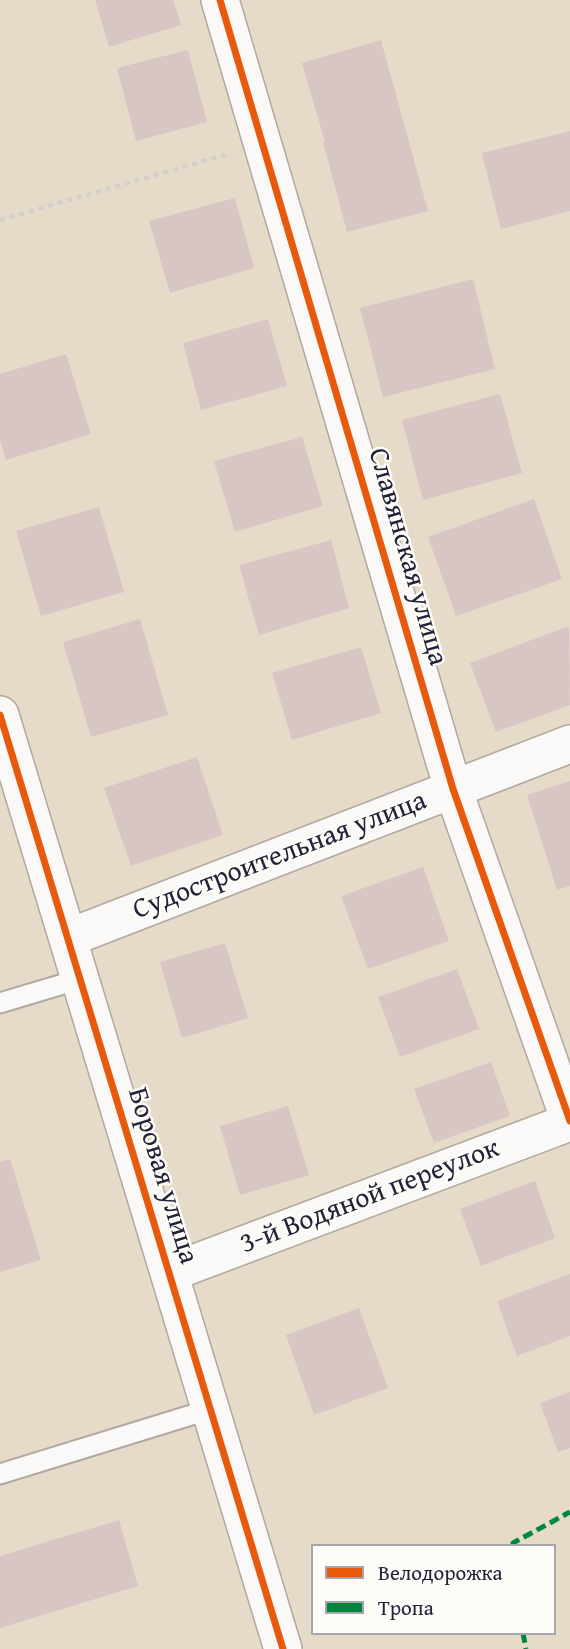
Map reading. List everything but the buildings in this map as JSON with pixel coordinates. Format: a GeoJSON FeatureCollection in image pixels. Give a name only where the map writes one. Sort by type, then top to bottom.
{"type":"FeatureCollection","features":[{"type":"Feature","properties":{"kind":"street","name":"Славянская улица"},"geometry":{"type":"LineString","coordinates":[[220,0],[453,789],[570,1121]]}},
{"type":"Feature","properties":{"kind":"street","name":"Боровая улица"},"geometry":{"type":"LineString","coordinates":[[0,715],[283,1649]]}},
{"type":"Feature","properties":{"kind":"street","name":"Судостроительная улица"},"geometry":{"type":"LineString","coordinates":[[68,938],[570,744]]}},
{"type":"Feature","properties":{"kind":"street","name":"3-й Водяной переулок"},"geometry":{"type":"LineString","coordinates":[[169,1273],[570,1121]]}},
{"type":"Feature","properties":{"kind":"lane"},"geometry":{"type":"LineString","coordinates":[[0,1003],[80,979]]}},
{"type":"Feature","properties":{"kind":"lane"},"geometry":{"type":"LineString","coordinates":[[0,1474],[211,1409]]}},
{"type":"Feature","properties":{"kind":"path"},"geometry":{"type":"LineString","coordinates":[[0,220],[263,144]]}},
{"type":"Feature","properties":{"kind":"marked path"},"geometry":{"type":"LineString","coordinates":[[513,1544],[570,1512]]}},
{"type":"Feature","properties":{"kind":"marked path"},"geometry":{"type":"LineString","coordinates":[[523,1635],[526,1649]]}},
{"type":"Feature","properties":{"kind":"cycle path"},"geometry":{"type":"LineString","coordinates":[[220,0],[453,789],[570,1121]]}},
{"type":"Feature","properties":{"kind":"cycle path"},"geometry":{"type":"LineString","coordinates":[[0,715],[283,1649]]}}]}
